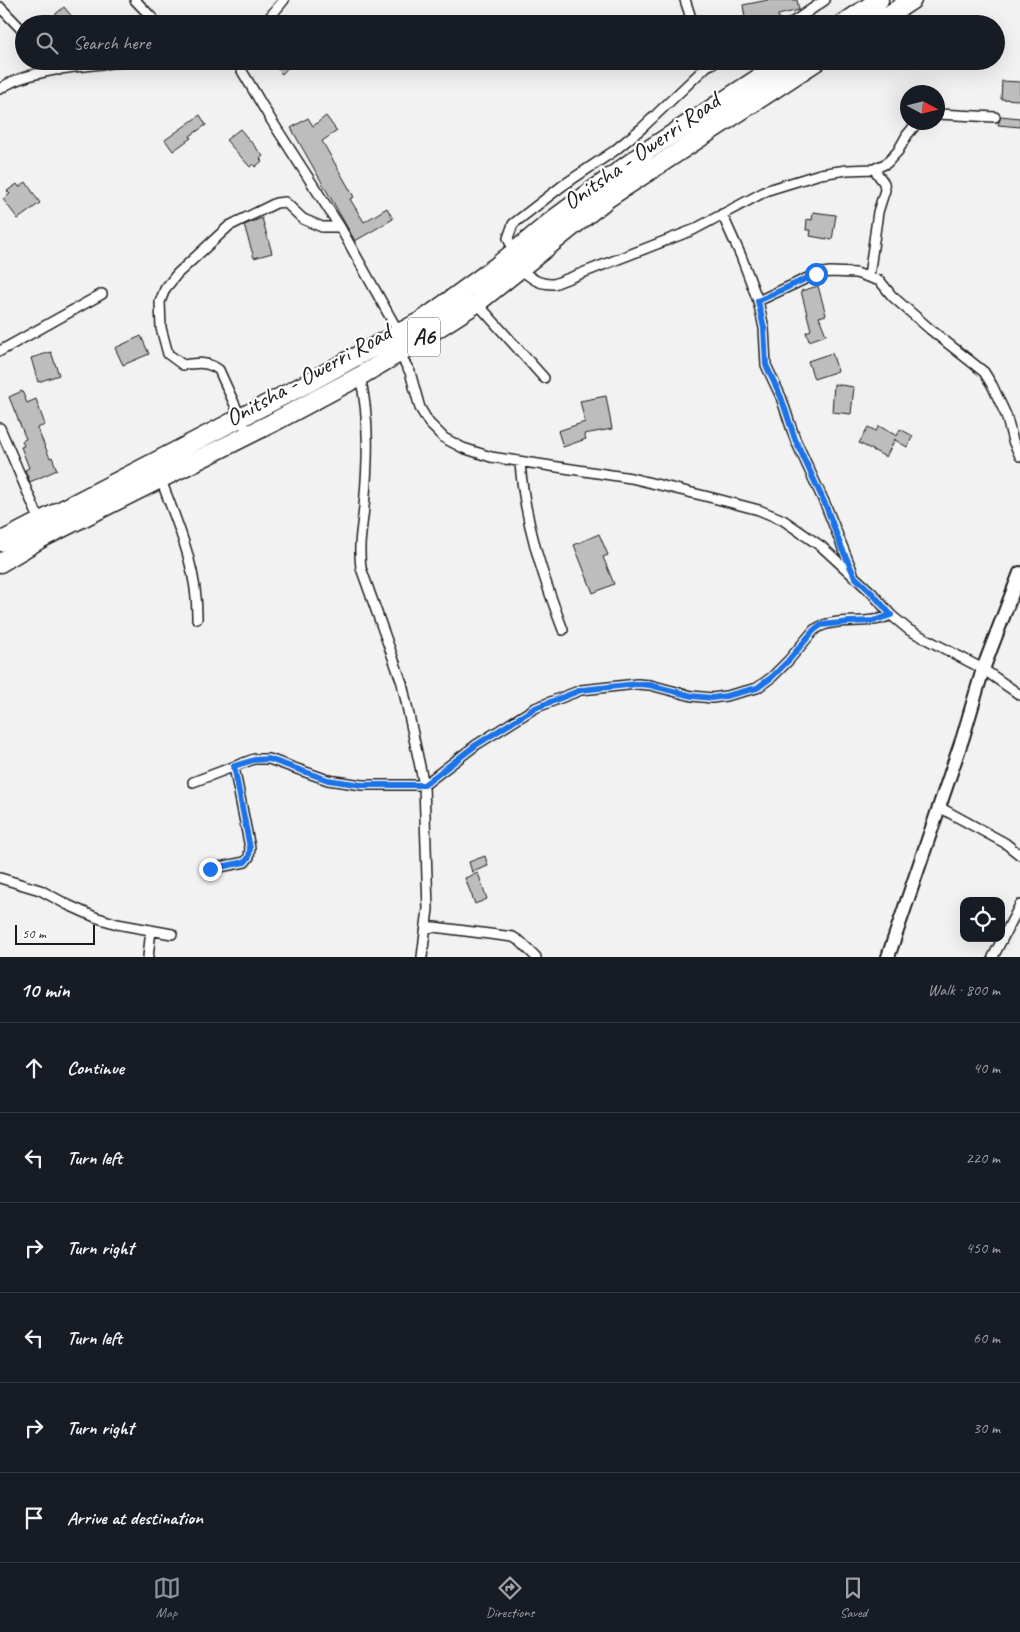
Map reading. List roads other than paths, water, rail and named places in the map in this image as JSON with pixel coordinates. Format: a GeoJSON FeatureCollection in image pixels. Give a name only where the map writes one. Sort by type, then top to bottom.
{"type":"FeatureCollection","features":[{"type":"Feature","properties":{"kind":"highway"},"geometry":{"type":"LineString","coordinates":[[856,15],[879,0]]}},
{"type":"Feature","properties":{"kind":"highway"},"geometry":{"type":"LineString","coordinates":[[889,15],[912,0]]}},
{"type":"Feature","properties":{"kind":"highway","name":"Onitsha - Owerri Road"},"geometry":{"type":"LineString","coordinates":[[0,542],[242,418],[423,320],[497,266],[554,219],[648,150],[771,70]]}},
{"type":"Feature","properties":{"kind":"highway","name":"Onitsha - Owerri Road"},"geometry":{"type":"LineString","coordinates":[[0,563],[40,539],[249,436],[360,376],[477,303],[608,198],[803,70]]}},
{"type":"Feature","properties":{"kind":"street"},"geometry":{"type":"LineString","coordinates":[[135,0],[149,15]]}},
{"type":"Feature","properties":{"kind":"street"},"geometry":{"type":"LineString","coordinates":[[272,15],[284,0]]}},
{"type":"Feature","properties":{"kind":"street"},"geometry":{"type":"LineString","coordinates":[[685,0],[690,15]]}},
{"type":"Feature","properties":{"kind":"street"},"geometry":{"type":"LineString","coordinates":[[803,15],[825,0]]}},
{"type":"Feature","properties":{"kind":"street"},"geometry":{"type":"LineString","coordinates":[[0,7],[15,23]]}},
{"type":"Feature","properties":{"kind":"street"},"geometry":{"type":"LineString","coordinates":[[0,88],[7,83],[59,70]]}},
{"type":"Feature","properties":{"kind":"street"},"geometry":{"type":"LineString","coordinates":[[242,70],[268,116],[340,227],[399,333]]}},
{"type":"Feature","properties":{"kind":"street"},"geometry":{"type":"LineString","coordinates":[[514,252],[508,238],[513,224],[562,186],[614,151],[642,128],[699,70]]}},
{"type":"Feature","properties":{"kind":"street"},"geometry":{"type":"LineString","coordinates":[[945,114],[995,117]]}},
{"type":"Feature","properties":{"kind":"street"},"geometry":{"type":"LineString","coordinates":[[520,269],[535,282],[554,284],[686,233],[768,190],[820,174],[874,169],[887,163],[898,151],[911,130]]}},
{"type":"Feature","properties":{"kind":"street"},"geometry":{"type":"LineString","coordinates":[[869,276],[878,212],[885,190],[884,183],[874,169]]}},
{"type":"Feature","properties":{"kind":"street"},"geometry":{"type":"LineString","coordinates":[[249,436],[219,370],[212,364],[183,365],[168,354],[161,328],[160,302],[165,289],[177,274],[229,226],[276,204],[284,202],[303,219],[322,227],[340,227]]}},
{"type":"Feature","properties":{"kind":"street"},"geometry":{"type":"LineString","coordinates":[[722,214],[758,301],[764,328],[766,365],[781,397],[795,439],[826,506],[855,577]]}},
{"type":"Feature","properties":{"kind":"street"},"geometry":{"type":"LineString","coordinates":[[758,301],[816,274],[830,272],[856,273],[880,281],[892,296],[984,372],[1006,415],[1013,441],[1020,456]]}},
{"type":"Feature","properties":{"kind":"street"},"geometry":{"type":"LineString","coordinates":[[0,352],[102,294]]}},
{"type":"Feature","properties":{"kind":"street"},"geometry":{"type":"LineString","coordinates":[[477,303],[544,378]]}},
{"type":"Feature","properties":{"kind":"street"},"geometry":{"type":"LineString","coordinates":[[399,352],[410,372],[420,408],[428,423],[444,438],[463,448],[491,457],[631,478],[717,498],[759,510],[783,520],[822,547],[872,593],[891,615],[909,630],[983,669],[1020,695]]}},
{"type":"Feature","properties":{"kind":"street"},"geometry":{"type":"LineString","coordinates":[[360,376],[365,399],[367,430],[366,482],[359,549],[361,568],[402,683],[424,785],[428,909],[422,957]]}},
{"type":"Feature","properties":{"kind":"street"},"geometry":{"type":"LineString","coordinates":[[0,428],[40,521]]}},
{"type":"Feature","properties":{"kind":"street"},"geometry":{"type":"LineString","coordinates":[[520,462],[522,490],[529,526],[544,579],[563,630]]}},
{"type":"Feature","properties":{"kind":"street"},"geometry":{"type":"LineString","coordinates":[[161,480],[182,534],[193,574],[198,599],[197,619]]}},
{"type":"Feature","properties":{"kind":"street"},"geometry":{"type":"LineString","coordinates":[[888,957],[983,669],[1020,573]]}},
{"type":"Feature","properties":{"kind":"street"},"geometry":{"type":"LineString","coordinates":[[193,782],[234,766],[254,760],[269,759],[328,780],[362,785],[424,785],[476,745],[535,708],[581,690],[637,684],[650,685],[692,696],[712,698],[726,696],[757,688],[772,677],[814,630],[821,625],[873,621],[891,615]]}},
{"type":"Feature","properties":{"kind":"street"},"geometry":{"type":"LineString","coordinates":[[210,869],[245,862],[249,857],[250,848],[234,766]]}},
{"type":"Feature","properties":{"kind":"street"},"geometry":{"type":"LineString","coordinates":[[939,807],[1005,843],[1020,855]]}},
{"type":"Feature","properties":{"kind":"street"},"geometry":{"type":"LineString","coordinates":[[0,878],[40,890],[68,905],[116,924],[172,934]]}},
{"type":"Feature","properties":{"kind":"street"},"geometry":{"type":"LineString","coordinates":[[993,957],[1020,905]]}},
{"type":"Feature","properties":{"kind":"street"},"geometry":{"type":"LineString","coordinates":[[426,926],[513,937],[536,957]]}},
{"type":"Feature","properties":{"kind":"street"},"geometry":{"type":"LineString","coordinates":[[148,957],[152,930]]}}]}
